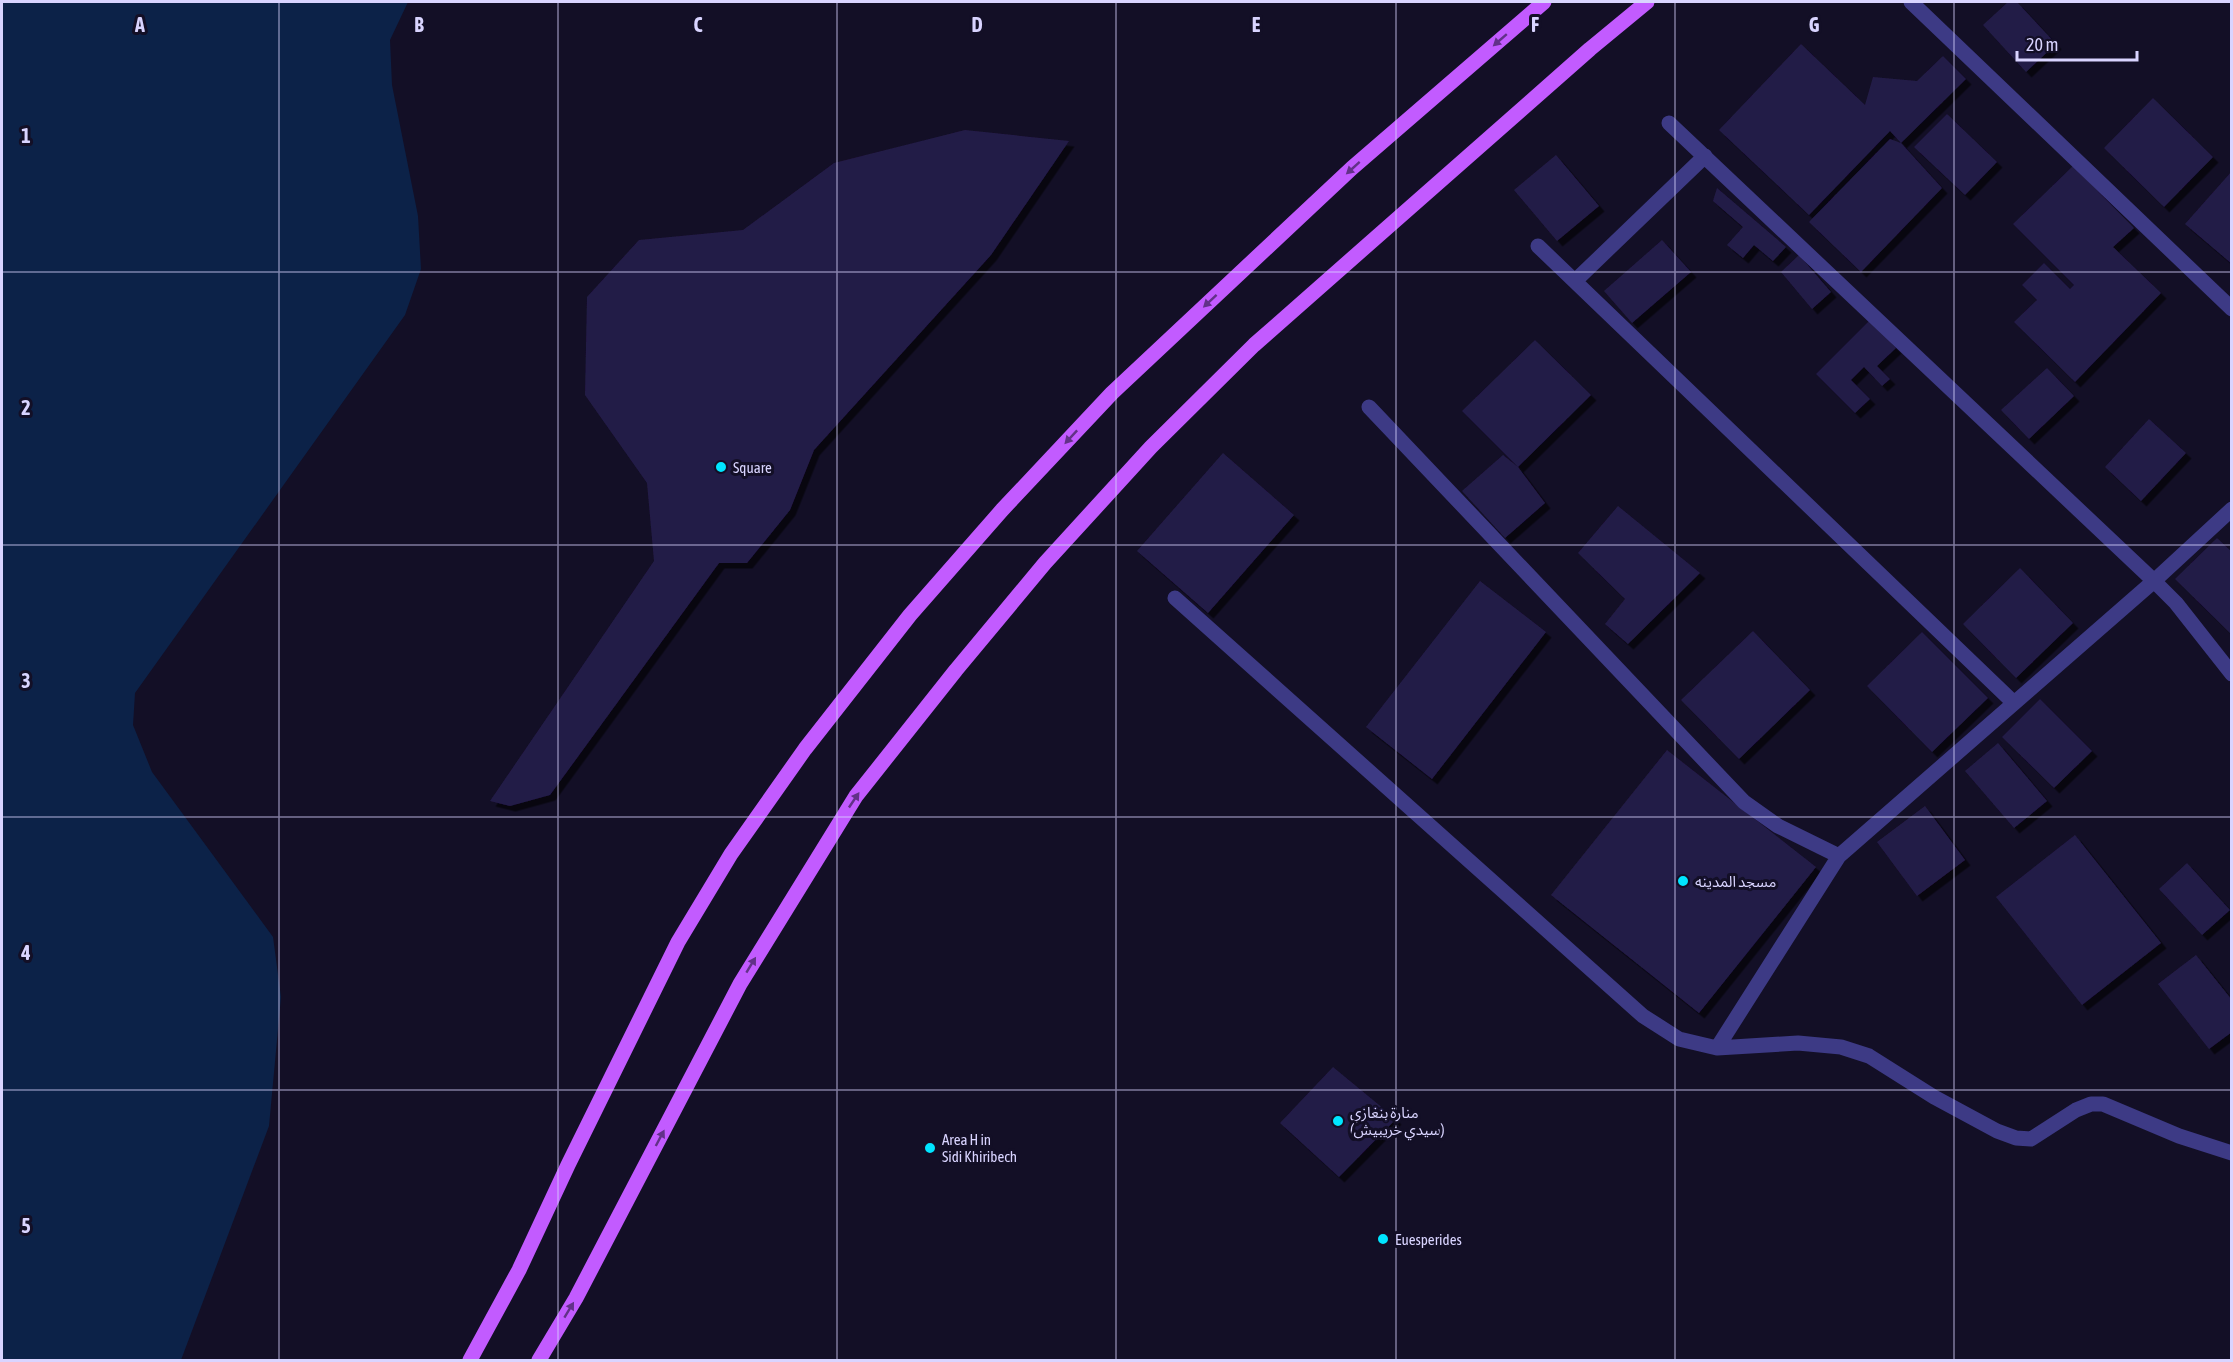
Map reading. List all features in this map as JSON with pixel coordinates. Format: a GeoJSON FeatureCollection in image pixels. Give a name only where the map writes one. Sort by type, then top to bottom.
{"type":"FeatureCollection","features":[{"type":"Feature","properties":{"kind":"main road"},"geometry":{"type":"LineString","coordinates":[[470,1360],[519,1270],[678,942],[731,854],[805,749],[910,615],[1002,510],[1112,393],[1352,168],[1544,2]]}},
{"type":"Feature","properties":{"kind":"main road"},"geometry":{"type":"LineString","coordinates":[[539,1360],[576,1298],[740,984],[856,796],[956,670],[1045,563],[1151,447],[1254,345],[1590,49],[1647,2]]}},
{"type":"Feature","properties":{"kind":"street"},"geometry":{"type":"LineString","coordinates":[[1911,2],[2232,309]]}},
{"type":"Feature","properties":{"kind":"street"},"geometry":{"type":"LineString","coordinates":[[1669,123],[2154,581],[2176,603],[2232,674]]}},
{"type":"Feature","properties":{"kind":"street"},"geometry":{"type":"LineString","coordinates":[[1575,281],[1705,156]]}},
{"type":"Feature","properties":{"kind":"street"},"geometry":{"type":"LineString","coordinates":[[1538,246],[2014,703]]}},
{"type":"Feature","properties":{"kind":"street"},"geometry":{"type":"LineString","coordinates":[[1369,407],[1744,802],[1778,826],[1839,856]]}},
{"type":"Feature","properties":{"kind":"street"},"geometry":{"type":"LineString","coordinates":[[1717,1048],[1839,856],[2154,581],[2232,509]]}},
{"type":"Feature","properties":{"kind":"street"},"geometry":{"type":"LineString","coordinates":[[1175,598],[1643,1016],[1679,1039],[1717,1048],[1798,1043],[1841,1047],[1869,1056],[1934,1097],[1997,1131],[2016,1138],[2031,1139],[2076,1110],[2091,1104],[2103,1104],[2179,1136],[2232,1153]]}},
{"type":"Feature","properties":{"kind":"water"},"geometry":{"type":"Polygon","coordinates":[[[2,2],[408,2],[390,40],[392,85],[418,216],[421,269],[405,315],[135,693],[133,725],[152,772],[273,937],[281,997],[269,1126],[181,1360],[2,1360],[2,2]]]}},
{"type":"Feature","properties":{"kind":"building"},"geometry":{"type":"Polygon","coordinates":[[[2008,2],[2017,2],[2056,44],[2026,72],[1983,25],[2008,2]]]}},
{"type":"Feature","properties":{"kind":"building"},"geometry":{"type":"Polygon","coordinates":[[[1801,44],[1865,105],[1873,77],[1917,81],[1943,56],[1966,79],[1901,143],[1890,131],[1809,215],[1719,130],[1801,44]]]}},
{"type":"Feature","properties":{"kind":"building"},"geometry":{"type":"Polygon","coordinates":[[[2153,98],[2213,157],[2164,207],[2104,148],[2153,98]]]}},
{"type":"Feature","properties":{"kind":"building"},"geometry":{"type":"Polygon","coordinates":[[[1947,114],[1997,162],[1965,195],[1914,147],[1947,114]]]}},
{"type":"Feature","properties":{"kind":"building","name":"Square"},"geometry":{"type":"Polygon","coordinates":[[[965,130],[1069,141],[991,255],[814,450],[790,510],[747,563],[719,563],[550,795],[510,806],[490,801],[654,561],[647,483],[585,395],[587,297],[639,240],[743,230],[834,163],[965,130]]]}},
{"type":"Feature","properties":{"kind":"building"},"geometry":{"type":"Polygon","coordinates":[[[1890,139],[1901,143],[1942,188],[1861,272],[1809,222],[1890,139]]]}},
{"type":"Feature","properties":{"kind":"building"},"geometry":{"type":"Polygon","coordinates":[[[1556,155],[1599,206],[1557,241],[1514,190],[1556,155]]]}},
{"type":"Feature","properties":{"kind":"building"},"geometry":{"type":"Polygon","coordinates":[[[2073,166],[2134,228],[2113,247],[2161,293],[2075,382],[2014,322],[2037,300],[2022,285],[2044,263],[2070,289],[2074,285],[2013,224],[2073,166]]]}},
{"type":"Feature","properties":{"kind":"building"},"geometry":{"type":"Polygon","coordinates":[[[2232,171],[2232,264],[2185,224],[2232,171]]]}},
{"type":"Feature","properties":{"kind":"building"},"geometry":{"type":"Polygon","coordinates":[[[1717,188],[1786,247],[1773,261],[1754,245],[1743,258],[1727,245],[1743,227],[1713,201],[1717,188]]]}},
{"type":"Feature","properties":{"kind":"building"},"geometry":{"type":"Polygon","coordinates":[[[1662,240],[1691,272],[1632,323],[1604,291],[1662,240]]]}},
{"type":"Feature","properties":{"kind":"building"},"geometry":{"type":"Polygon","coordinates":[[[1799,255],[1831,292],[1812,309],[1781,272],[1799,255]]]}},
{"type":"Feature","properties":{"kind":"building"},"geometry":{"type":"Polygon","coordinates":[[[1870,320],[1896,348],[1877,366],[1890,379],[1882,386],[1864,367],[1851,380],[1870,399],[1855,413],[1816,374],[1870,320]]]}},
{"type":"Feature","properties":{"kind":"building"},"geometry":{"type":"Polygon","coordinates":[[[1535,340],[1591,395],[1518,467],[1462,411],[1535,340]]]}},
{"type":"Feature","properties":{"kind":"building"},"geometry":{"type":"Polygon","coordinates":[[[2047,368],[2074,396],[2029,439],[2001,410],[2047,368]]]}},
{"type":"Feature","properties":{"kind":"building"},"geometry":{"type":"Polygon","coordinates":[[[2149,419],[2186,453],[2141,501],[2105,467],[2149,419]]]}},
{"type":"Feature","properties":{"kind":"building"},"geometry":{"type":"Polygon","coordinates":[[[1223,453],[1294,515],[1208,613],[1137,551],[1223,453]]]}},
{"type":"Feature","properties":{"kind":"building"},"geometry":{"type":"Polygon","coordinates":[[[1503,455],[1518,467],[1545,503],[1505,538],[1462,491],[1503,455]]]}},
{"type":"Feature","properties":{"kind":"building"},"geometry":{"type":"Polygon","coordinates":[[[1618,506],[1700,573],[1628,644],[1605,624],[1625,599],[1578,553],[1618,506]]]}},
{"type":"Feature","properties":{"kind":"building"},"geometry":{"type":"Polygon","coordinates":[[[2217,538],[2232,552],[2232,635],[2175,579],[2217,538]]]}},
{"type":"Feature","properties":{"kind":"building"},"geometry":{"type":"Polygon","coordinates":[[[2020,568],[2073,623],[2016,678],[1963,624],[2020,568]]]}},
{"type":"Feature","properties":{"kind":"building"},"geometry":{"type":"Polygon","coordinates":[[[1480,581],[1546,632],[1432,779],[1366,727],[1480,581]]]}},
{"type":"Feature","properties":{"kind":"building"},"geometry":{"type":"Polygon","coordinates":[[[1753,631],[1810,690],[1739,759],[1681,700],[1753,631]]]}},
{"type":"Feature","properties":{"kind":"building"},"geometry":{"type":"Polygon","coordinates":[[[1922,632],[1988,698],[1932,752],[1867,686],[1922,632]]]}},
{"type":"Feature","properties":{"kind":"building"},"geometry":{"type":"Polygon","coordinates":[[[2040,699],[2092,751],[2054,788],[2002,737],[2040,699]]]}},
{"type":"Feature","properties":{"kind":"building"},"geometry":{"type":"Polygon","coordinates":[[[1998,743],[2047,801],[2014,828],[1965,771],[1998,743]]]}},
{"type":"Feature","properties":{"kind":"building","name":"مسجد المدينه"},"geometry":{"type":"Polygon","coordinates":[[[1667,750],[1816,867],[1699,1013],[1551,895],[1667,750]]]}},
{"type":"Feature","properties":{"kind":"building"},"geometry":{"type":"Polygon","coordinates":[[[1925,806],[1965,860],[1917,896],[1877,842],[1925,806]]]}},
{"type":"Feature","properties":{"kind":"building"},"geometry":{"type":"Polygon","coordinates":[[[2075,835],[2161,943],[2082,1005],[1996,897],[2075,835]]]}},
{"type":"Feature","properties":{"kind":"building"},"geometry":{"type":"Polygon","coordinates":[[[2187,863],[2230,910],[2202,935],[2159,889],[2187,863]]]}},
{"type":"Feature","properties":{"kind":"building"},"geometry":{"type":"Polygon","coordinates":[[[2196,955],[2232,1000],[2232,1032],[2209,1049],[2158,984],[2196,955]]]}},
{"type":"Feature","properties":{"kind":"building","name":"منارة بنغازي (سيدي خريبيش)"},"geometry":{"type":"Polygon","coordinates":[[[1333,1067],[1396,1119],[1339,1177],[1280,1123],[1333,1067]]]}},
{"type":"Feature","properties":{"kind":"place","name":"Square"},"geometry":{"type":"Point","coordinates":[721,467]}},
{"type":"Feature","properties":{"kind":"place","name":"مسجد المدينه"},"geometry":{"type":"Point","coordinates":[1683,881]}},
{"type":"Feature","properties":{"kind":"place","name":"منارة بنغازي (سيدي خريبيش)"},"geometry":{"type":"Point","coordinates":[1338,1121]}},
{"type":"Feature","properties":{"kind":"place","name":"Area H in Sidi Khiribech"},"geometry":{"type":"Point","coordinates":[930,1148]}},
{"type":"Feature","properties":{"kind":"place","name":"Euesperides"},"geometry":{"type":"Point","coordinates":[1383,1239]}}]}
